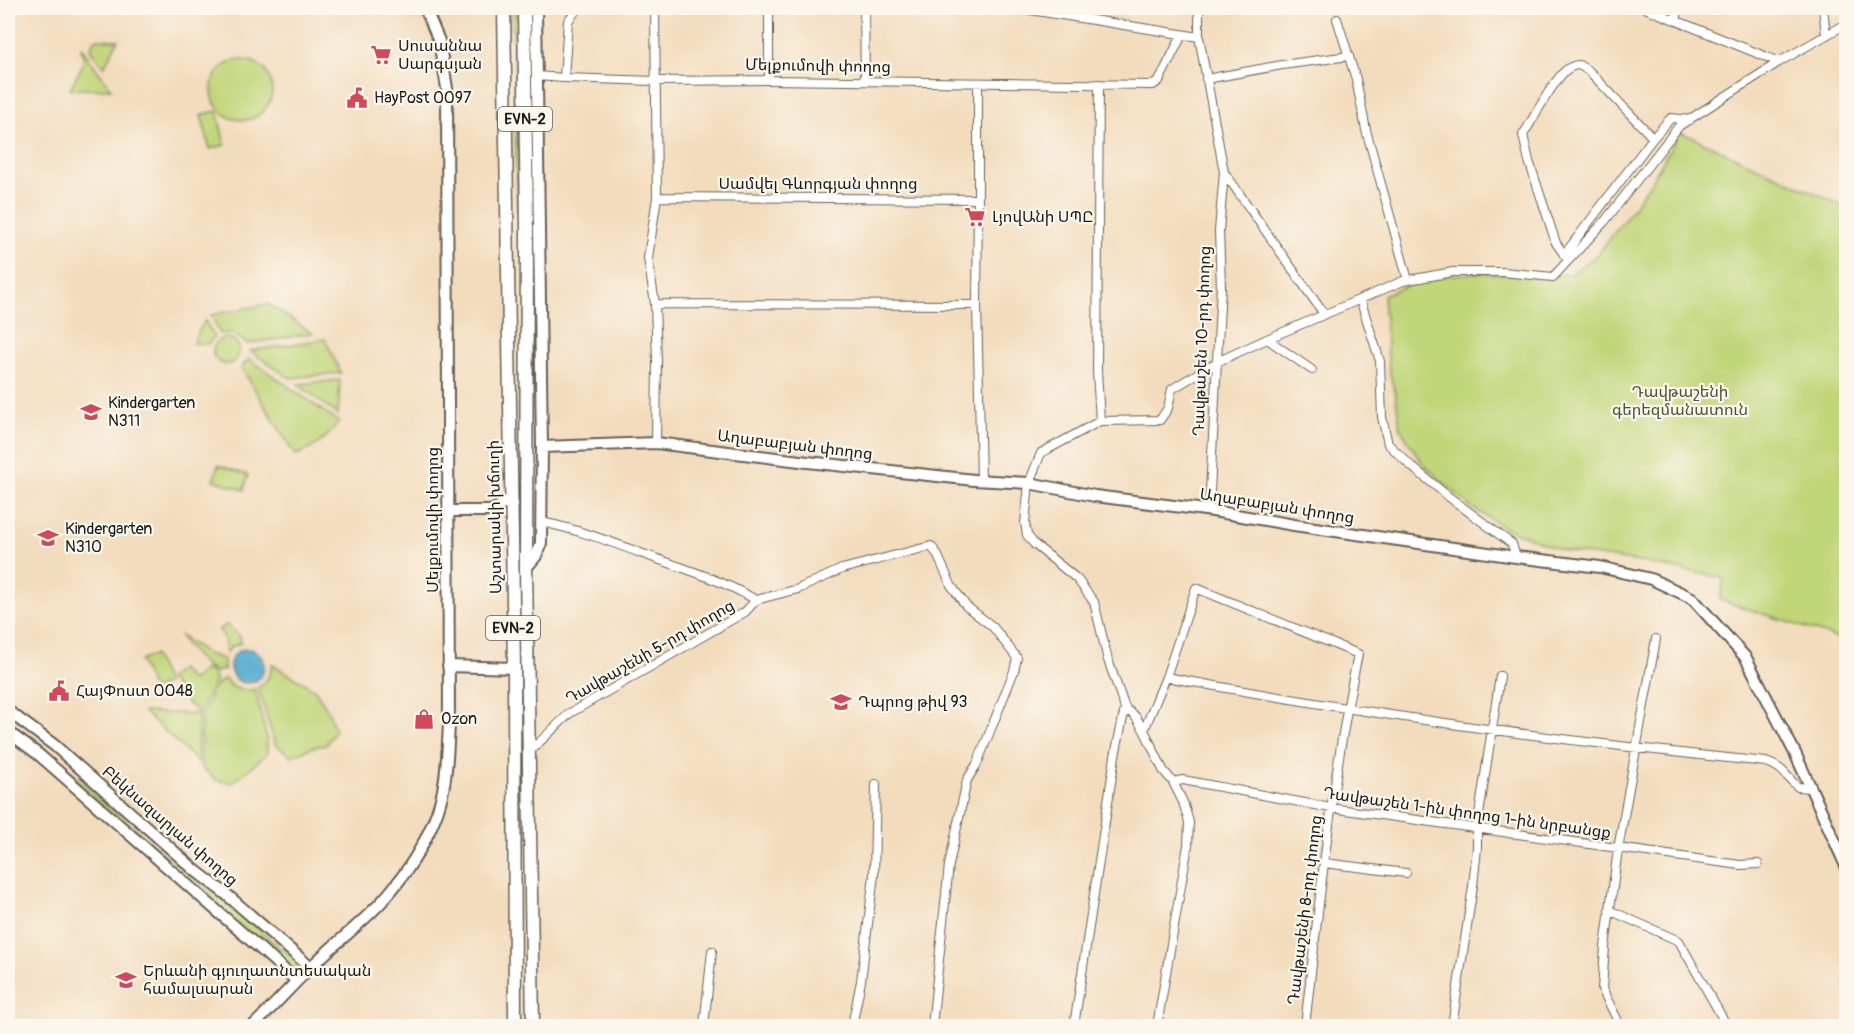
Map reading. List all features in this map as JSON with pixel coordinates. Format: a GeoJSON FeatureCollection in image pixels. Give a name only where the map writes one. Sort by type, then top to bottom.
{"type":"FeatureCollection","features":[{"type":"Feature","properties":{"kind":"main road","name":"Աշտարակի խճուղի"},"geometry":{"type":"LineString","coordinates":[[504,8],[514,668],[515,1026]]}},
{"type":"Feature","properties":{"kind":"main road","name":"Աշտարակի խճուղի"},"geometry":{"type":"LineString","coordinates":[[524,8],[527,230],[526,568],[533,1026]]}},
{"type":"Feature","properties":{"kind":"main road"},"geometry":{"type":"LineString","coordinates":[[507,230],[527,230]]}},
{"type":"Feature","properties":{"kind":"street","name":"Մելքումովի փողոց"},"geometry":{"type":"LineString","coordinates":[[253,1026],[310,967],[384,899],[408,868],[431,828],[443,792],[449,725],[447,88],[439,41],[424,8]]}},
{"type":"Feature","properties":{"kind":"street"},"geometry":{"type":"LineString","coordinates":[[526,568],[539,550],[541,543],[542,447],[536,8]]}},
{"type":"Feature","properties":{"kind":"street"},"geometry":{"type":"LineString","coordinates":[[564,78],[568,21],[578,8]]}},
{"type":"Feature","properties":{"kind":"street"},"geometry":{"type":"LineString","coordinates":[[655,8],[657,197],[648,258],[655,304],[656,443]]}},
{"type":"Feature","properties":{"kind":"street"},"geometry":{"type":"LineString","coordinates":[[769,8],[769,80]]}},
{"type":"Feature","properties":{"kind":"street"},"geometry":{"type":"LineString","coordinates":[[864,8],[865,81]]}},
{"type":"Feature","properties":{"kind":"street"},"geometry":{"type":"LineString","coordinates":[[1018,8],[1199,38]]}},
{"type":"Feature","properties":{"kind":"street"},"geometry":{"type":"LineString","coordinates":[[1199,8],[1199,38],[1224,172],[1324,314]]}},
{"type":"Feature","properties":{"kind":"street"},"geometry":{"type":"LineString","coordinates":[[1645,8],[1779,62]]}},
{"type":"Feature","properties":{"kind":"street"},"geometry":{"type":"LineString","coordinates":[[1677,8],[1677,21]]}},
{"type":"Feature","properties":{"kind":"street"},"geometry":{"type":"LineString","coordinates":[[1823,8],[1826,35]]}},
{"type":"Feature","properties":{"kind":"street"},"geometry":{"type":"LineString","coordinates":[[1337,19],[1356,79],[1366,130],[1408,280]]}},
{"type":"Feature","properties":{"kind":"street"},"geometry":{"type":"LineString","coordinates":[[1566,257],[1605,220],[1679,126],[1779,62],[1846,24]]}},
{"type":"Feature","properties":{"kind":"street","name":"Մելքումովի փողոց"},"geometry":{"type":"LineString","coordinates":[[537,76],[655,81],[769,80],[1153,85],[1159,81],[1182,35]]}},
{"type":"Feature","properties":{"kind":"street"},"geometry":{"type":"LineString","coordinates":[[1206,79],[1282,64],[1348,56]]}},
{"type":"Feature","properties":{"kind":"street"},"geometry":{"type":"LineString","coordinates":[[1566,257],[1556,243],[1528,161],[1523,135],[1556,82],[1565,71],[1572,66],[1579,65],[1588,71],[1653,138]]}},
{"type":"Feature","properties":{"kind":"street"},"geometry":{"type":"LineString","coordinates":[[978,83],[977,306],[981,480]]}},
{"type":"Feature","properties":{"kind":"street"},"geometry":{"type":"LineString","coordinates":[[1099,84],[1097,371],[1100,421]]}},
{"type":"Feature","properties":{"kind":"street"},"geometry":{"type":"LineString","coordinates":[[1157,1026],[1188,845],[1189,822],[1183,802],[1173,782],[1163,770],[1144,730],[1125,708],[1108,660],[1094,603],[1077,579],[1034,544],[1028,535],[1025,523],[1029,483],[1041,453],[1100,421],[1160,420],[1168,408],[1172,389],[1217,362],[1324,314],[1408,280],[1454,272],[1503,272],[1553,277],[1653,138],[1671,118],[1690,120]]}},
{"type":"Feature","properties":{"kind":"street","name":"Դավթաշեն 10-րդ փողոց"},"geometry":{"type":"LineString","coordinates":[[1209,510],[1221,286],[1219,231],[1224,172]]}},
{"type":"Feature","properties":{"kind":"street","name":"Սամվել Գևորգյան փողոց"},"geometry":{"type":"LineString","coordinates":[[657,197],[978,199]]}},
{"type":"Feature","properties":{"kind":"street"},"geometry":{"type":"LineString","coordinates":[[1360,299],[1380,361],[1382,417],[1388,444],[1449,497],[1512,544],[1516,557]]}},
{"type":"Feature","properties":{"kind":"street"},"geometry":{"type":"LineString","coordinates":[[655,304],[977,306]]}},
{"type":"Feature","properties":{"kind":"street"},"geometry":{"type":"LineString","coordinates":[[1267,339],[1312,370]]}},
{"type":"Feature","properties":{"kind":"street","name":"Աղաբաբյան փողոց"},"geometry":{"type":"LineString","coordinates":[[542,447],[656,443],[808,462],[1029,483],[1095,496],[1209,510],[1516,557],[1600,567],[1651,579],[1692,598],[1746,658],[1795,753],[1846,866]]}},
{"type":"Feature","properties":{"kind":"street"},"geometry":{"type":"LineString","coordinates":[[448,511],[492,511],[511,499]]}},
{"type":"Feature","properties":{"kind":"street"},"geometry":{"type":"LineString","coordinates":[[541,522],[568,527],[688,570],[745,593],[756,600],[798,589],[842,569],[932,546],[938,554],[951,585],[966,606],[993,627],[1017,658],[993,724],[967,780],[949,865],[932,1026]]}},
{"type":"Feature","properties":{"kind":"street","name":"Դավթաշենի 8-րդ փողոց"},"geometry":{"type":"LineString","coordinates":[[1166,676],[1196,588],[1358,654],[1346,709],[1330,808],[1305,1026]]}},
{"type":"Feature","properties":{"kind":"street","name":"Դավթաշենի 5-րդ փողոց"},"geometry":{"type":"LineString","coordinates":[[530,751],[570,713],[745,612],[756,600]]}},
{"type":"Feature","properties":{"kind":"street"},"geometry":{"type":"LineString","coordinates":[[1618,1026],[1618,1021],[1602,989],[1609,910],[1635,749],[1656,639]]}},
{"type":"Feature","properties":{"kind":"street"},"geometry":{"type":"LineString","coordinates":[[448,666],[514,668]]}},
{"type":"Feature","properties":{"kind":"street"},"geometry":{"type":"LineString","coordinates":[[1144,730],[1166,676],[1346,709],[1635,749],[1766,762],[1782,769],[1798,787],[1810,788]]}},
{"type":"Feature","properties":{"kind":"street"},"geometry":{"type":"LineString","coordinates":[[1452,1026],[1478,848],[1477,828],[1500,676]]}},
{"type":"Feature","properties":{"kind":"street"},"geometry":{"type":"LineString","coordinates":[[1074,1026],[1115,756],[1125,708]]}},
{"type":"Feature","properties":{"kind":"street","name":"Բեկնազարյան փողոց"},"geometry":{"type":"LineString","coordinates":[[8,711],[54,745],[196,871],[310,967]]}},
{"type":"Feature","properties":{"kind":"street","name":"Բեկնազարյան փողոց"},"geometry":{"type":"LineString","coordinates":[[8,732],[38,754],[297,981]]}},
{"type":"Feature","properties":{"kind":"street","name":"Դավթաշեն 1-ին փողոց 1-ին նրբանցք"},"geometry":{"type":"LineString","coordinates":[[1173,782],[1183,780],[1330,808],[1618,849],[1740,865],[1758,864]]}},
{"type":"Feature","properties":{"kind":"street"},"geometry":{"type":"LineString","coordinates":[[852,1026],[861,981],[874,875],[876,784]]}},
{"type":"Feature","properties":{"kind":"street"},"geometry":{"type":"LineString","coordinates":[[1324,863],[1406,873]]}},
{"type":"Feature","properties":{"kind":"street"},"geometry":{"type":"LineString","coordinates":[[1609,910],[1679,941],[1727,1026]]}},
{"type":"Feature","properties":{"kind":"street"},"geometry":{"type":"LineString","coordinates":[[704,1026],[712,951]]}},
{"type":"Feature","properties":{"kind":"green space"},"geometry":{"type":"Polygon","coordinates":[[[512,8],[519,8],[519,213],[517,212],[512,8]]]}},
{"type":"Feature","properties":{"kind":"green space"},"geometry":{"type":"Polygon","coordinates":[[[95,39],[118,40],[104,67],[90,49],[95,39]]]}},
{"type":"Feature","properties":{"kind":"green space"},"geometry":{"type":"Polygon","coordinates":[[[81,47],[111,89],[70,89],[84,62],[81,47]]]}},
{"type":"Feature","properties":{"kind":"green space"},"geometry":{"type":"Polygon","coordinates":[[[242,60],[259,65],[267,73],[272,90],[267,107],[259,115],[242,120],[225,115],[217,107],[212,90],[217,73],[225,65],[242,60]]]}},
{"type":"Feature","properties":{"kind":"green space"},"geometry":{"type":"Polygon","coordinates":[[[217,111],[225,145],[210,149],[201,115],[217,111]]]}},
{"type":"Feature","properties":{"kind":"green space","name":"Դավթաշենի գերեզմանատուն"},"geometry":{"type":"Polygon","coordinates":[[[1680,132],[1846,207],[1846,642],[1720,600],[1724,578],[1565,551],[1509,530],[1472,508],[1423,464],[1400,428],[1396,397],[1389,370],[1383,295],[1428,277],[1476,273],[1571,274],[1598,254],[1628,215],[1680,132]]]}},
{"type":"Feature","properties":{"kind":"green space"},"geometry":{"type":"Polygon","coordinates":[[[268,304],[312,333],[247,344],[232,333],[220,334],[211,315],[268,304]]]}},
{"type":"Feature","properties":{"kind":"green space"},"geometry":{"type":"Polygon","coordinates":[[[205,320],[214,337],[208,344],[193,343],[205,320]]]}},
{"type":"Feature","properties":{"kind":"green space"},"geometry":{"type":"Polygon","coordinates":[[[226,338],[235,342],[239,351],[235,360],[226,364],[217,360],[213,351],[217,342],[226,338]]]}},
{"type":"Feature","properties":{"kind":"green space"},"geometry":{"type":"Polygon","coordinates":[[[325,339],[341,373],[290,378],[250,351],[325,339]]]}},
{"type":"Feature","properties":{"kind":"green space"},"geometry":{"type":"Polygon","coordinates":[[[249,359],[339,422],[320,442],[309,450],[295,455],[241,367],[249,359]]]}},
{"type":"Feature","properties":{"kind":"green space"},"geometry":{"type":"Polygon","coordinates":[[[340,380],[338,415],[298,384],[340,380]]]}},
{"type":"Feature","properties":{"kind":"green space"},"geometry":{"type":"Polygon","coordinates":[[[218,465],[248,475],[244,490],[214,480],[218,465]]]}},
{"type":"Feature","properties":{"kind":"green space"},"geometry":{"type":"Polygon","coordinates":[[[227,625],[240,636],[241,643],[231,647],[226,653],[224,638],[219,629],[227,625]]]}},
{"type":"Feature","properties":{"kind":"green space"},"geometry":{"type":"Polygon","coordinates":[[[180,635],[207,654],[224,659],[224,670],[215,672],[204,665],[180,635]]]}},
{"type":"Feature","properties":{"kind":"green space"},"geometry":{"type":"Polygon","coordinates":[[[154,655],[167,683],[153,690],[140,661],[154,655]]]}},
{"type":"Feature","properties":{"kind":"green space"},"geometry":{"type":"Polygon","coordinates":[[[272,664],[315,690],[328,710],[335,731],[326,745],[313,747],[291,756],[275,744],[258,688],[268,678],[272,664]]]}},
{"type":"Feature","properties":{"kind":"green space"},"geometry":{"type":"Polygon","coordinates":[[[180,669],[192,681],[205,669],[214,674],[215,680],[199,713],[189,705],[169,679],[180,669]]]}},
{"type":"Feature","properties":{"kind":"green space"},"geometry":{"type":"Polygon","coordinates":[[[225,679],[238,689],[255,689],[267,740],[267,754],[232,783],[216,780],[201,767],[201,718],[216,684],[225,679]]]}},
{"type":"Feature","properties":{"kind":"green space"},"geometry":{"type":"Polygon","coordinates":[[[144,712],[198,714],[198,762],[146,714],[144,712]]]}},
{"type":"Feature","properties":{"kind":"green space"},"geometry":{"type":"Polygon","coordinates":[[[8,720],[54,757],[188,875],[234,909],[293,958],[297,962],[297,969],[292,972],[8,720]]]}},
{"type":"Feature","properties":{"kind":"water"},"geometry":{"type":"Polygon","coordinates":[[[247,649],[259,654],[264,666],[259,678],[247,683],[235,678],[230,666],[235,654],[247,649]]]}},
{"type":"Feature","properties":{"kind":"place","name":"Սուսաննա Սարգսյան"},"geometry":{"type":"Point","coordinates":[381,55]}},
{"type":"Feature","properties":{"kind":"place","name":"HayPost 0097"},"geometry":{"type":"Point","coordinates":[357,98]}},
{"type":"Feature","properties":{"kind":"place","name":"ԼյովԱնի ՍՊԸ"},"geometry":{"type":"Point","coordinates":[975,217]}},
{"type":"Feature","properties":{"kind":"place","name":"Kindergarten N311"},"geometry":{"type":"Point","coordinates":[91,412]}},
{"type":"Feature","properties":{"kind":"place","name":"Kindergarten N310"},"geometry":{"type":"Point","coordinates":[48,538]}},
{"type":"Feature","properties":{"kind":"place","name":"ՀայՓոստ 0048"},"geometry":{"type":"Point","coordinates":[59,691]}},
{"type":"Feature","properties":{"kind":"place","name":"Դպրոց թիվ 93"},"geometry":{"type":"Point","coordinates":[841,702]}},
{"type":"Feature","properties":{"kind":"place","name":"Ozon"},"geometry":{"type":"Point","coordinates":[424,719]}},
{"type":"Feature","properties":{"kind":"place","name":"Երևանի գյուղատնտեսական համալսարան"},"geometry":{"type":"Point","coordinates":[126,980]}}]}
